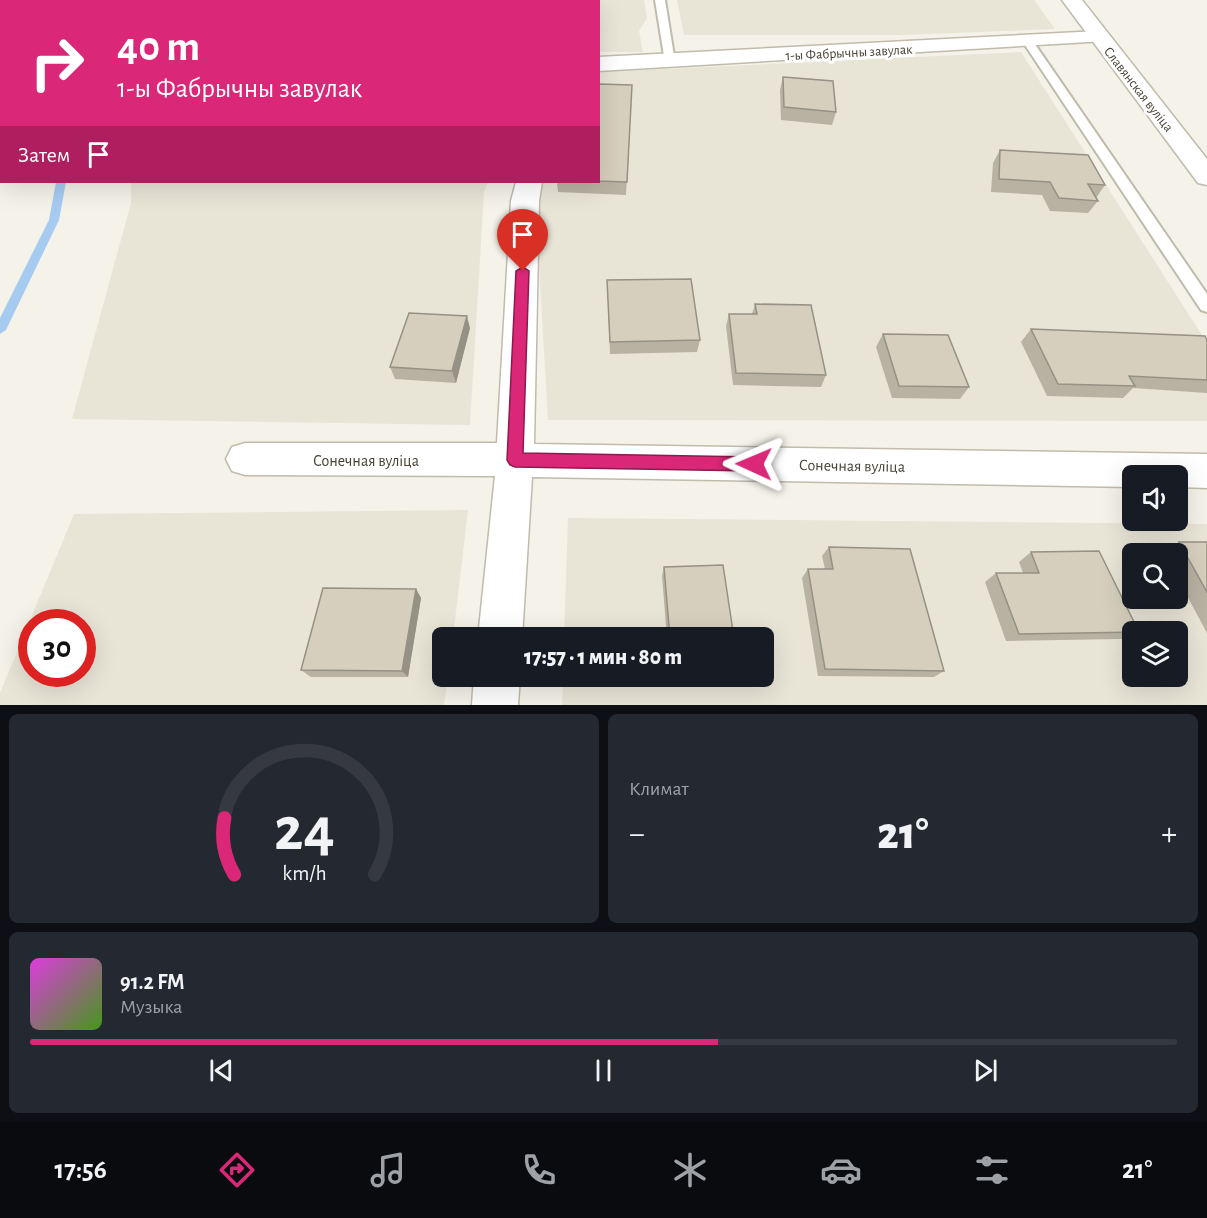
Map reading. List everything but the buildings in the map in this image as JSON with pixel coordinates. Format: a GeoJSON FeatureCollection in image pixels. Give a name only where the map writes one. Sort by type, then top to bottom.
{"type":"FeatureCollection","features":[{"type":"Feature","properties":{"kind":"street","name":"Славянская вуліца"},"geometry":{"type":"LineString","coordinates":[[1072,0],[1207,177]]}},
{"type":"Feature","properties":{"kind":"street","name":"1-ы Фабрычны завулак"},"geometry":{"type":"LineString","coordinates":[[600,64],[1099,38]]}},
{"type":"Feature","properties":{"kind":"street"},"geometry":{"type":"LineString","coordinates":[[501,627],[515,460],[525,201],[529,183]]}},
{"type":"Feature","properties":{"kind":"street","name":"Сонечная вуліца"},"geometry":{"type":"LineString","coordinates":[[245,459],[515,460],[1207,471]]}},
{"type":"Feature","properties":{"kind":"street"},"geometry":{"type":"LineString","coordinates":[[495,705],[496,687]]}},
{"type":"Feature","properties":{"kind":"lane"},"geometry":{"type":"LineString","coordinates":[[660,0],[670,62]]}},
{"type":"Feature","properties":{"kind":"lane"},"geometry":{"type":"LineString","coordinates":[[1028,42],[1207,306]]}},
{"type":"Feature","properties":{"kind":"shaded area"},"geometry":{"type":"Polygon","coordinates":[[[600,0],[644,0],[647,18],[639,31],[643,52],[600,52],[600,0]]]}},
{"type":"Feature","properties":{"kind":"shaded area"},"geometry":{"type":"Polygon","coordinates":[[[677,0],[1034,0],[1055,29],[902,35],[684,35],[677,0]]]}},
{"type":"Feature","properties":{"kind":"shaded area"},"geometry":{"type":"Polygon","coordinates":[[[1021,52],[1207,343],[1207,421],[548,420],[535,198],[539,183],[600,183],[600,72],[1021,52]]]}},
{"type":"Feature","properties":{"kind":"shaded area"},"geometry":{"type":"Polygon","coordinates":[[[131,183],[488,183],[484,192],[470,425],[72,419],[131,203],[131,183]]]}},
{"type":"Feature","properties":{"kind":"shaded area"},"geometry":{"type":"Polygon","coordinates":[[[468,510],[454,627],[432,627],[432,687],[447,687],[444,705],[0,705],[0,693],[18,649],[18,687],[96,687],[96,609],[35,609],[74,514],[468,510]]]}},
{"type":"Feature","properties":{"kind":"shaded area"},"geometry":{"type":"Polygon","coordinates":[[[568,518],[1122,523],[1122,531],[1188,531],[1188,524],[1207,524],[1207,705],[562,705],[563,687],[774,687],[774,627],[564,627],[568,518]]]}},
{"type":"Feature","properties":{"kind":"waterway"},"geometry":{"type":"LineString","coordinates":[[0,330],[54,220],[61,183]]}},
{"type":"Feature","properties":{"kind":"route"},"geometry":{"type":"LineString","coordinates":[[523,271],[515,460],[754,464]]}}]}
